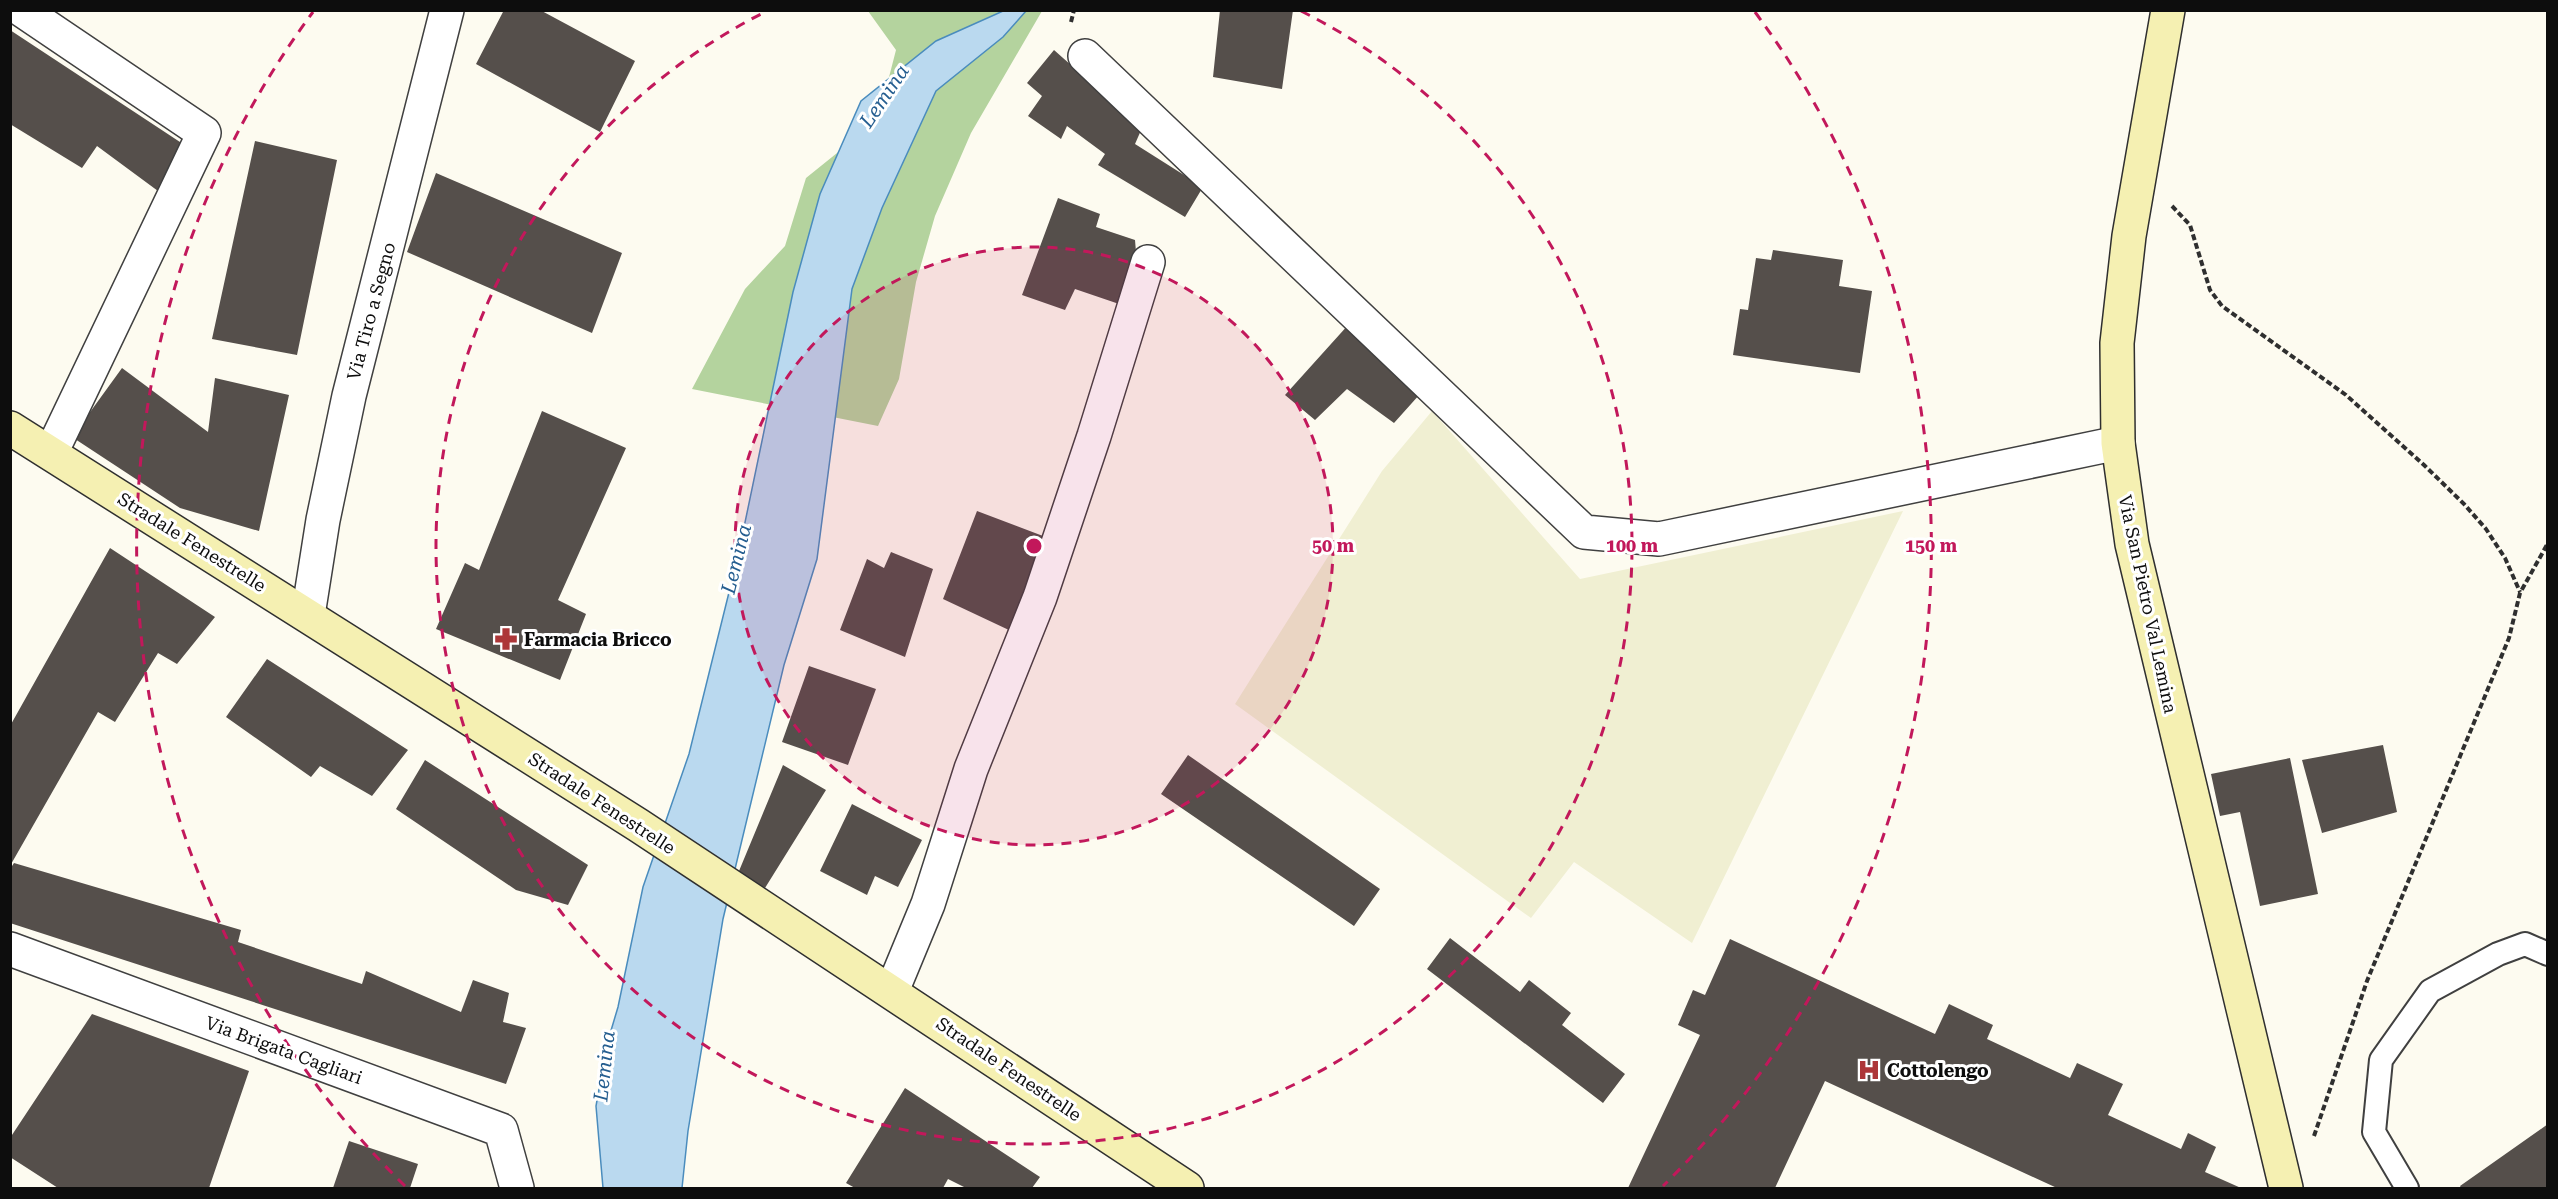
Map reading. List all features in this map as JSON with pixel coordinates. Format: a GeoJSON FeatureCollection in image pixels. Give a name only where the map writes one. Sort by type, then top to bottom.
{"type":"FeatureCollection","features":[{"type":"Feature","properties":{"kind":"main road","name":"Via San Pietro Val Lemina"},"geometry":{"type":"LineString","coordinates":[[2168,10],[2129,236],[2117,343],[2118,443],[2132,544],[2286,1188]]}},
{"type":"Feature","properties":{"kind":"main road","name":"Stradale Fenestrelle"},"geometry":{"type":"LineString","coordinates":[[10,428],[638,825],[1187,1188]]}},
{"type":"Feature","properties":{"kind":"street"},"geometry":{"type":"LineString","coordinates":[[22,10],[204,133],[51,453]]}},
{"type":"Feature","properties":{"kind":"street","name":"Via Tiro a Segno"},"geometry":{"type":"LineString","coordinates":[[308,615],[323,520],[349,396],[447,10]]}},
{"type":"Feature","properties":{"kind":"street"},"geometry":{"type":"LineString","coordinates":[[1085,56],[1584,532],[1659,539],[2118,443]]}},
{"type":"Feature","properties":{"kind":"street"},"geometry":{"type":"LineString","coordinates":[[892,991],[928,904],[971,768],[1040,597],[1094,436],[1148,262]]}},
{"type":"Feature","properties":{"kind":"street","name":"Via Brigata Cagliari"},"geometry":{"type":"LineString","coordinates":[[10,949],[501,1130],[517,1188]]}},
{"type":"Feature","properties":{"kind":"lane"},"geometry":{"type":"LineString","coordinates":[[2408,1188],[2374,1132],[2381,1060],[2430,991],[2498,954],[2525,944],[2547,954]]}},
{"type":"Feature","properties":{"kind":"path"},"geometry":{"type":"LineString","coordinates":[[2169,204],[2190,225],[2210,291],[2222,306],[2346,395],[2424,465],[2486,529],[2505,558],[2520,593]]}},
{"type":"Feature","properties":{"kind":"path"},"geometry":{"type":"LineString","coordinates":[[2313,1137],[2367,981],[2509,638],[2520,593],[2547,543]]}},
{"type":"Feature","properties":{"kind":"green space"},"geometry":{"type":"Polygon","coordinates":[[[868,11],[1042,11],[971,133],[935,216],[916,282],[899,379],[878,426],[692,389],[745,289],[785,246],[806,178],[842,149],[880,112],[896,50],[868,11]]]}},
{"type":"Feature","properties":{"kind":"green space"},"geometry":{"type":"Polygon","coordinates":[[[1432,411],[1580,579],[1903,511],[1692,943],[1574,862],[1531,918],[1235,704],[1382,471],[1432,411]]]}},
{"type":"Feature","properties":{"kind":"water","name":"Lemina"},"geometry":{"type":"Polygon","coordinates":[[[1003,11],[1026,11],[1003,37],[936,91],[882,208],[852,289],[817,559],[784,665],[723,919],[688,1131],[682,1188],[603,1188],[596,1106],[607,1044],[618,1007],[643,887],[689,754],[738,556],[793,292],[820,194],[861,101],[936,41],[1003,11]]]}},
{"type":"Feature","properties":{"kind":"building"},"geometry":{"type":"Polygon","coordinates":[[[504,10],[540,10],[635,61],[600,132],[476,64],[504,10]]]}},
{"type":"Feature","properties":{"kind":"building"},"geometry":{"type":"Polygon","coordinates":[[[1220,10],[1293,10],[1282,89],[1213,77],[1220,10]]]}},
{"type":"Feature","properties":{"kind":"building"},"geometry":{"type":"Polygon","coordinates":[[[10,30],[183,144],[158,191],[97,146],[82,168],[10,124],[10,30]]]}},
{"type":"Feature","properties":{"kind":"building"},"geometry":{"type":"Polygon","coordinates":[[[1054,50],[1142,128],[1135,144],[1203,187],[1185,217],[1098,165],[1105,154],[1067,126],[1061,139],[1028,116],[1042,96],[1027,83],[1054,50]]]}},
{"type":"Feature","properties":{"kind":"building"},"geometry":{"type":"Polygon","coordinates":[[[255,141],[337,160],[297,355],[212,339],[255,141]]]}},
{"type":"Feature","properties":{"kind":"building"},"geometry":{"type":"Polygon","coordinates":[[[436,173],[622,253],[592,333],[407,252],[436,173]]]}},
{"type":"Feature","properties":{"kind":"building"},"geometry":{"type":"Polygon","coordinates":[[[1058,198],[1100,214],[1096,227],[1135,240],[1137,264],[1122,305],[1075,289],[1065,310],[1022,295],[1058,198]]]}},
{"type":"Feature","properties":{"kind":"building"},"geometry":{"type":"Polygon","coordinates":[[[1773,250],[1843,260],[1839,286],[1872,291],[1860,373],[1733,355],[1740,309],[1748,310],[1756,258],[1771,260],[1773,250]]]}},
{"type":"Feature","properties":{"kind":"building"},"geometry":{"type":"Polygon","coordinates":[[[1349,324],[1420,394],[1394,423],[1347,389],[1315,420],[1285,395],[1349,324]]]}},
{"type":"Feature","properties":{"kind":"building"},"geometry":{"type":"Polygon","coordinates":[[[122,368],[208,432],[215,378],[289,395],[259,531],[180,508],[72,437],[122,368]]]}},
{"type":"Feature","properties":{"kind":"building"},"geometry":{"type":"Polygon","coordinates":[[[542,411],[626,448],[558,600],[586,614],[560,680],[436,629],[465,563],[479,570],[542,411]]]}},
{"type":"Feature","properties":{"kind":"building"},"geometry":{"type":"Polygon","coordinates":[[[977,511],[1043,536],[1011,631],[943,599],[977,511]]]}},
{"type":"Feature","properties":{"kind":"building"},"geometry":{"type":"Polygon","coordinates":[[[110,548],[215,617],[177,664],[158,653],[115,722],[98,712],[10,866],[10,726],[110,548]]]}},
{"type":"Feature","properties":{"kind":"building"},"geometry":{"type":"Polygon","coordinates":[[[891,552],[933,569],[905,657],[840,630],[867,559],[884,568],[891,552]]]}},
{"type":"Feature","properties":{"kind":"building"},"geometry":{"type":"Polygon","coordinates":[[[267,659],[408,750],[372,796],[320,766],[311,777],[226,717],[267,659]]]}},
{"type":"Feature","properties":{"kind":"building"},"geometry":{"type":"Polygon","coordinates":[[[809,666],[876,689],[848,765],[782,742],[809,666]]]}},
{"type":"Feature","properties":{"kind":"building"},"geometry":{"type":"Polygon","coordinates":[[[2383,745],[2397,812],[2322,833],[2302,760],[2383,745]]]}},
{"type":"Feature","properties":{"kind":"building"},"geometry":{"type":"Polygon","coordinates":[[[1188,755],[1380,889],[1354,926],[1161,794],[1188,755]]]}},
{"type":"Feature","properties":{"kind":"building"},"geometry":{"type":"Polygon","coordinates":[[[2290,758],[2318,894],[2260,906],[2240,812],[2220,816],[2211,774],[2290,758]]]}},
{"type":"Feature","properties":{"kind":"building"},"geometry":{"type":"Polygon","coordinates":[[[425,760],[588,865],[568,905],[516,890],[396,809],[425,760]]]}},
{"type":"Feature","properties":{"kind":"building"},"geometry":{"type":"Polygon","coordinates":[[[783,765],[826,790],[765,888],[739,871],[783,765]]]}},
{"type":"Feature","properties":{"kind":"building"},"geometry":{"type":"Polygon","coordinates":[[[852,804],[922,840],[898,887],[875,876],[867,895],[820,871],[852,804]]]}},
{"type":"Feature","properties":{"kind":"building"},"geometry":{"type":"Polygon","coordinates":[[[14,863],[241,930],[238,942],[362,984],[366,971],[461,1012],[473,980],[509,993],[503,1022],[526,1028],[506,1084],[10,923],[10,869],[14,863]]]}},
{"type":"Feature","properties":{"kind":"building"},"geometry":{"type":"Polygon","coordinates":[[[1450,938],[1520,992],[1529,980],[1571,1013],[1562,1025],[1625,1074],[1603,1103],[1427,969],[1450,938]]]}},
{"type":"Feature","properties":{"kind":"building","name":"Cottolengo"},"geometry":{"type":"Polygon","coordinates":[[[1730,939],[1935,1034],[1949,1004],[1993,1025],[1987,1039],[2070,1078],[2077,1063],[2123,1084],[2108,1115],[2181,1149],[2188,1133],[2216,1147],[2205,1172],[2241,1188],[2057,1188],[1825,1081],[1775,1188],[1628,1188],[1700,1035],[1678,1025],[1693,990],[1705,995],[1730,939]]]}},
{"type":"Feature","properties":{"kind":"building"},"geometry":{"type":"Polygon","coordinates":[[[92,1014],[249,1071],[209,1188],[58,1188],[10,1157],[10,1138],[92,1014]]]}},
{"type":"Feature","properties":{"kind":"building"},"geometry":{"type":"Polygon","coordinates":[[[905,1088],[1040,1177],[1032,1188],[966,1188],[948,1179],[943,1188],[855,1188],[846,1183],[905,1088]]]}},
{"type":"Feature","properties":{"kind":"building"},"geometry":{"type":"Polygon","coordinates":[[[2548,1124],[2548,1188],[2461,1188],[2460,1186],[2548,1124]]]}},
{"type":"Feature","properties":{"kind":"building"},"geometry":{"type":"Polygon","coordinates":[[[349,1141],[418,1164],[410,1188],[333,1188],[349,1141]]]}},
{"type":"Feature","properties":{"kind":"place","name":"Farmacia Bricco"},"geometry":{"type":"Point","coordinates":[506,639]}},
{"type":"Feature","properties":{"kind":"place","name":"Cottolengo"},"geometry":{"type":"Point","coordinates":[1869,1070]}}]}
